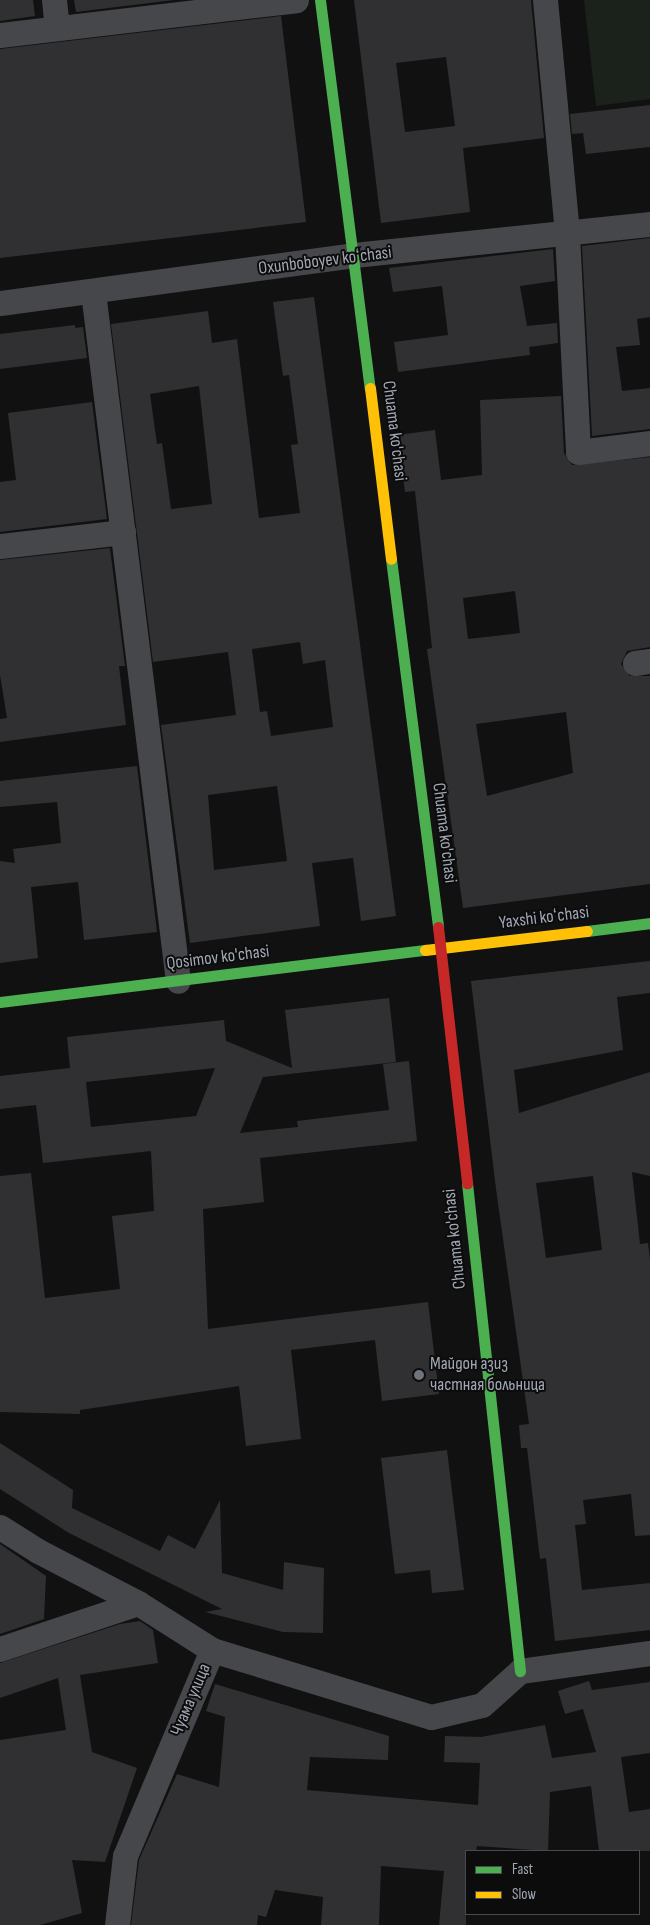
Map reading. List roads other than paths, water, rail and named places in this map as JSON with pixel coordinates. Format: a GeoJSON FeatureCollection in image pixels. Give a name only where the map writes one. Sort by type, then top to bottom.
{"type":"FeatureCollection","features":[{"type":"Feature","properties":{"kind":"street"},"geometry":{"type":"LineString","coordinates":[[54,0],[57,28]]}},
{"type":"Feature","properties":{"kind":"street"},"geometry":{"type":"LineString","coordinates":[[0,35],[296,0]]}},
{"type":"Feature","properties":{"kind":"street","name":"Chuama ko'chasi"},"geometry":{"type":"LineString","coordinates":[[320,0],[441,947],[520,1671]]}},
{"type":"Feature","properties":{"kind":"street"},"geometry":{"type":"LineString","coordinates":[[545,0],[566,234],[578,452],[650,443]]}},
{"type":"Feature","properties":{"kind":"street","name":"Oxunboboyev koʻchasi"},"geometry":{"type":"LineString","coordinates":[[0,303],[93,292],[354,255],[650,224]]}},
{"type":"Feature","properties":{"kind":"street"},"geometry":{"type":"LineString","coordinates":[[93,292],[178,981]]}},
{"type":"Feature","properties":{"kind":"street"},"geometry":{"type":"LineString","coordinates":[[0,546],[123,532]]}},
{"type":"Feature","properties":{"kind":"street","name":"Yaxshi koʻchasi"},"geometry":{"type":"LineString","coordinates":[[441,947],[650,923]]}},
{"type":"Feature","properties":{"kind":"street","name":"Qosimov ko'chasi"},"geometry":{"type":"LineString","coordinates":[[0,1002],[441,947]]}},
{"type":"Feature","properties":{"kind":"street","name":"Чуама улица"},"geometry":{"type":"LineString","coordinates":[[0,1527],[38,1551],[138,1603],[212,1650],[125,1856],[117,1925]]}},
{"type":"Feature","properties":{"kind":"street"},"geometry":{"type":"LineString","coordinates":[[0,1649],[138,1603]]}},
{"type":"Feature","properties":{"kind":"street"},"geometry":{"type":"LineString","coordinates":[[212,1650],[431,1717],[482,1705],[520,1671],[650,1653]]}},
{"type":"Feature","properties":{"kind":"place","name":"Майдон азиз частная больница"},"geometry":{"type":"Point","coordinates":[419,1375]}}]}
